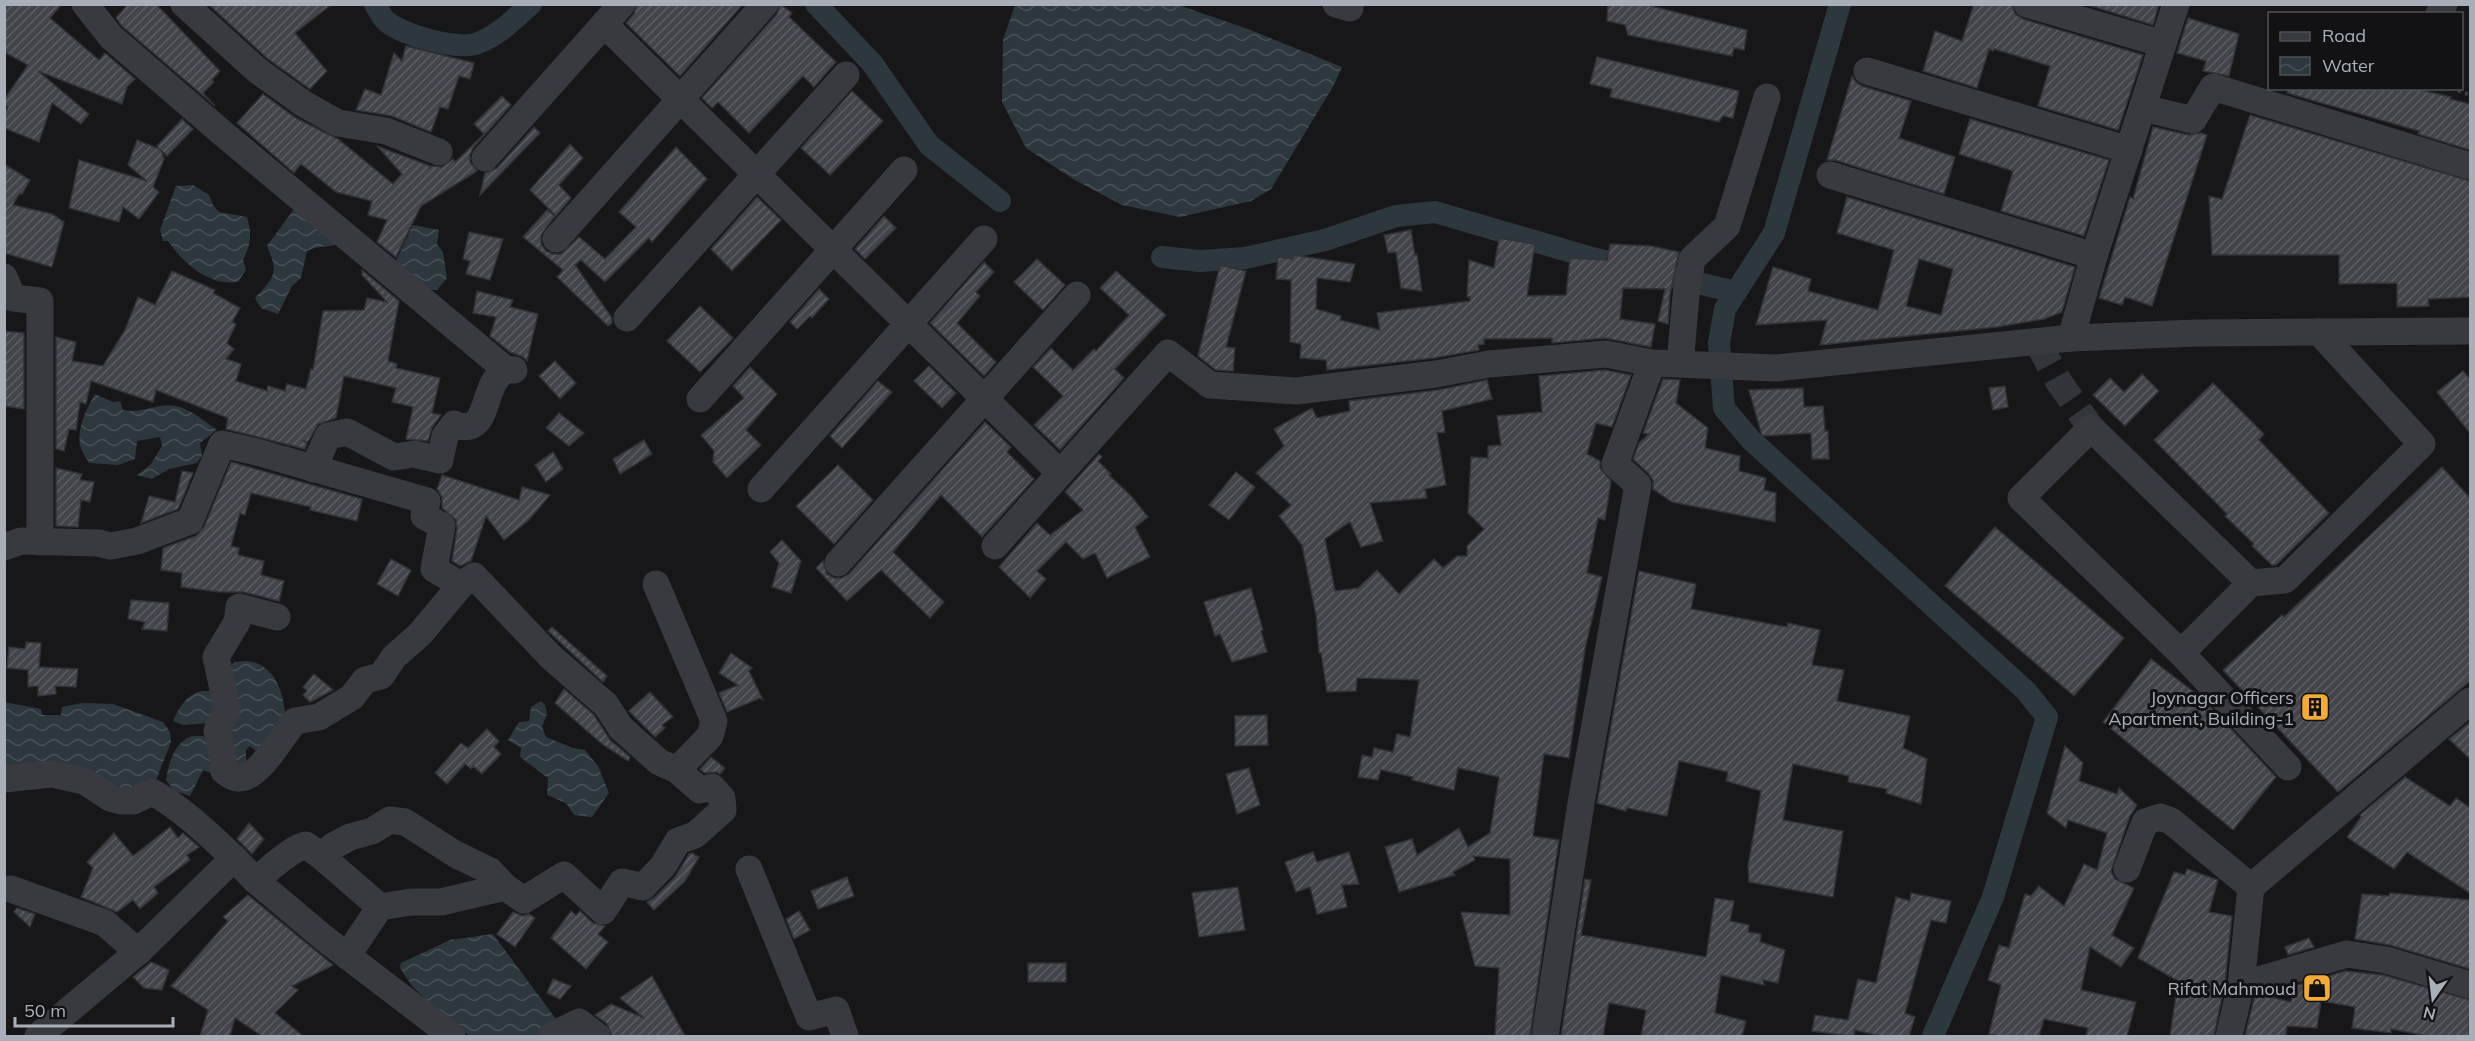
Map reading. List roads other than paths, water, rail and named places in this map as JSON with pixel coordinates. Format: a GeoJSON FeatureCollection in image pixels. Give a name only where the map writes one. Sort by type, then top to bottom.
{"type":"FeatureCollection","features":[{"type":"Feature","properties":{"kind":"street"},"geometry":{"type":"LineString","coordinates":[[85,4],[111,37],[509,369],[494,382],[480,418],[473,426],[464,428],[454,424],[446,436],[440,460],[414,454],[394,457],[347,432],[328,436],[313,469]]}},
{"type":"Feature","properties":{"kind":"street"},"geometry":{"type":"LineString","coordinates":[[184,4],[258,71],[304,104],[338,123],[386,132],[439,152]]}},
{"type":"Feature","properties":{"kind":"street"},"geometry":{"type":"LineString","coordinates":[[485,158],[622,4]]}},
{"type":"Feature","properties":{"kind":"street"},"geometry":{"type":"LineString","coordinates":[[556,239],[765,4]]}},
{"type":"Feature","properties":{"kind":"street"},"geometry":{"type":"LineString","coordinates":[[2027,4],[2163,44]]}},
{"type":"Feature","properties":{"kind":"street"},"geometry":{"type":"LineString","coordinates":[[2071,338],[2094,256],[2176,4]]}},
{"type":"Feature","properties":{"kind":"street"},"geometry":{"type":"LineString","coordinates":[[604,24],[1060,473]]}},
{"type":"Feature","properties":{"kind":"street"},"geometry":{"type":"LineString","coordinates":[[1867,71],[2129,150]]}},
{"type":"Feature","properties":{"kind":"street"},"geometry":{"type":"LineString","coordinates":[[627,318],[846,75]]}},
{"type":"Feature","properties":{"kind":"street"},"geometry":{"type":"LineString","coordinates":[[2143,108],[2193,120],[2213,87],[2470,166]]}},
{"type":"Feature","properties":{"kind":"street"},"geometry":{"type":"LineString","coordinates":[[1687,365],[1686,296],[1692,259],[1727,226],[1767,97]]}},
{"type":"Feature","properties":{"kind":"street"},"geometry":{"type":"LineString","coordinates":[[700,399],[904,170]]}},
{"type":"Feature","properties":{"kind":"street"},"geometry":{"type":"LineString","coordinates":[[1830,175],[2094,256]]}},
{"type":"Feature","properties":{"kind":"street"},"geometry":{"type":"LineString","coordinates":[[761,489],[984,239]]}},
{"type":"Feature","properties":{"kind":"street"},"geometry":{"type":"LineString","coordinates":[[4,277],[13,298],[40,301],[40,542]]}},
{"type":"Feature","properties":{"kind":"street"},"geometry":{"type":"LineString","coordinates":[[838,563],[1077,295]]}},
{"type":"Feature","properties":{"kind":"street"},"geometry":{"type":"LineString","coordinates":[[995,546],[1168,353],[1210,385],[1296,392],[1436,374],[1489,364],[1606,354],[1652,363],[1775,368],[2071,338],[2197,333],[2470,331]]}},
{"type":"Feature","properties":{"kind":"street"},"geometry":{"type":"LineString","coordinates":[[2181,653],[2251,582],[2285,580],[2422,444],[2319,332]]}},
{"type":"Feature","properties":{"kind":"street"},"geometry":{"type":"LineString","coordinates":[[1545,1036],[1582,797],[1638,484],[1615,464],[1652,363]]}},
{"type":"Feature","properties":{"kind":"street"},"geometry":{"type":"LineString","coordinates":[[2251,582],[2091,428],[2021,498],[2181,653],[2288,767]]}},
{"type":"Feature","properties":{"kind":"street"},"geometry":{"type":"LineString","coordinates":[[4,547],[21,541],[98,543],[111,546],[137,541],[190,521],[222,444],[427,501],[424,516],[442,526],[434,569],[461,585]]}},
{"type":"Feature","properties":{"kind":"street"},"geometry":{"type":"LineString","coordinates":[[277,616],[239,607],[237,622],[216,657],[227,708],[217,730],[219,747],[223,757],[224,771],[235,778],[242,778],[250,774],[264,762],[280,744],[284,733],[295,721],[319,717],[327,713],[352,697],[365,680],[381,676],[394,657],[420,634],[461,585],[474,576],[551,657],[606,705],[621,728],[659,762],[676,770],[700,790],[712,787],[722,798],[723,810],[696,835],[678,841],[663,866],[643,887],[622,882],[603,911],[564,875],[524,900],[505,888],[490,871],[455,854],[405,822],[390,820],[372,831],[350,837],[321,856]]}},
{"type":"Feature","properties":{"kind":"street"},"geometry":{"type":"LineString","coordinates":[[656,584],[714,721],[710,735],[676,770]]}},
{"type":"Feature","properties":{"kind":"street"},"geometry":{"type":"LineString","coordinates":[[2229,1036],[2241,985],[2251,887],[2470,701]]}},
{"type":"Feature","properties":{"kind":"street"},"geometry":{"type":"LineString","coordinates":[[4,779],[26,778],[47,773],[84,781],[110,798],[121,801],[134,801],[152,792],[172,803],[234,858],[255,880],[347,956],[452,1036]]}},
{"type":"Feature","properties":{"kind":"street"},"geometry":{"type":"LineString","coordinates":[[2127,868],[2145,822],[2160,817],[2172,821],[2251,887]]}},
{"type":"Feature","properties":{"kind":"street"},"geometry":{"type":"LineString","coordinates":[[255,880],[294,848],[306,845],[380,907]]}},
{"type":"Feature","properties":{"kind":"street"},"geometry":{"type":"LineString","coordinates":[[38,1036],[138,952],[234,858]]}},
{"type":"Feature","properties":{"kind":"street"},"geometry":{"type":"LineString","coordinates":[[749,869],[809,1017],[836,1010],[845,1036]]}},
{"type":"Feature","properties":{"kind":"street"},"geometry":{"type":"LineString","coordinates":[[347,956],[380,907],[411,902],[441,902],[505,888]]}},
{"type":"Feature","properties":{"kind":"street"},"geometry":{"type":"LineString","coordinates":[[11,890],[105,923],[138,952]]}},
{"type":"Feature","properties":{"kind":"street"},"geometry":{"type":"LineString","coordinates":[[2241,985],[2347,954],[2386,960],[2470,985]]}},
{"type":"Feature","properties":{"kind":"street"},"geometry":{"type":"LineString","coordinates":[[551,1036],[579,1022],[597,1036]]}},
{"type":"Feature","properties":{"kind":"water"},"geometry":{"type":"Polygon","coordinates":[[[1015,5],[1178,5],[1248,29],[1342,67],[1334,85],[1271,189],[1251,201],[1180,217],[1122,205],[1073,179],[1026,148],[1002,102],[1003,40],[1015,5]]]}},
{"type":"Feature","properties":{"kind":"water"},"geometry":{"type":"Polygon","coordinates":[[[193,185],[209,195],[219,212],[247,217],[250,234],[248,249],[243,260],[246,270],[238,282],[217,281],[207,277],[182,258],[168,241],[163,241],[160,230],[176,186],[193,185]]]}},
{"type":"Feature","properties":{"kind":"water"},"geometry":{"type":"Polygon","coordinates":[[[297,205],[338,244],[307,251],[301,278],[292,286],[278,314],[261,308],[255,298],[273,274],[273,263],[267,246],[297,205]]]}},
{"type":"Feature","properties":{"kind":"water"},"geometry":{"type":"Polygon","coordinates":[[[413,225],[439,230],[437,244],[443,252],[447,278],[437,290],[427,289],[393,267],[413,225]]]}},
{"type":"Feature","properties":{"kind":"water"},"geometry":{"type":"Polygon","coordinates":[[[95,394],[113,402],[120,401],[123,410],[128,411],[168,405],[176,406],[198,416],[217,430],[200,443],[202,456],[197,463],[169,469],[152,479],[137,475],[151,464],[162,446],[160,437],[137,441],[135,459],[118,465],[89,463],[79,439],[81,425],[95,394]]]}},
{"type":"Feature","properties":{"kind":"water"},"geometry":{"type":"Polygon","coordinates":[[[251,661],[267,670],[280,689],[285,712],[258,753],[250,746],[246,750],[246,765],[239,771],[223,729],[223,677],[234,662],[251,661]]]}},
{"type":"Feature","properties":{"kind":"water"},"geometry":{"type":"Polygon","coordinates":[[[202,691],[220,691],[211,723],[183,725],[173,721],[184,702],[192,695],[202,691]]]}},
{"type":"Feature","properties":{"kind":"water"},"geometry":{"type":"Polygon","coordinates":[[[541,701],[545,705],[547,714],[542,727],[546,737],[573,748],[585,750],[598,766],[609,793],[592,817],[574,815],[566,803],[547,795],[548,778],[520,757],[521,748],[508,740],[519,722],[529,721],[531,707],[541,701]]]}},
{"type":"Feature","properties":{"kind":"water"},"geometry":{"type":"Polygon","coordinates":[[[4,702],[41,709],[42,715],[61,715],[62,707],[82,703],[113,704],[163,722],[170,732],[171,742],[155,783],[139,795],[5,773],[4,702]]]}},
{"type":"Feature","properties":{"kind":"water"},"geometry":{"type":"Polygon","coordinates":[[[192,736],[203,736],[216,750],[213,774],[203,770],[190,796],[174,791],[166,780],[177,748],[192,736]]]}},
{"type":"Feature","properties":{"kind":"water"},"geometry":{"type":"Polygon","coordinates":[[[493,934],[559,1023],[542,1036],[470,1036],[441,1014],[412,986],[400,968],[401,963],[450,940],[493,934]]]}},
{"type":"Feature","properties":{"kind":"waterway"},"geometry":{"type":"LineString","coordinates":[[375,4],[385,20],[403,31],[430,40],[458,45],[478,43],[493,36],[531,4]]}},
{"type":"Feature","properties":{"kind":"waterway"},"geometry":{"type":"LineString","coordinates":[[816,4],[872,63],[929,145],[1000,201]]}},
{"type":"Feature","properties":{"kind":"waterway"},"geometry":{"type":"LineString","coordinates":[[1840,4],[1774,233],[1725,309],[1719,343],[1724,408],[1751,440],[2026,691],[2047,717],[1993,897],[1933,1036]]}},
{"type":"Feature","properties":{"kind":"waterway"},"geometry":{"type":"LineString","coordinates":[[1162,257],[1200,261],[1245,258],[1325,240],[1396,216],[1435,212],[1592,258],[1736,292]]}},
{"type":"Feature","properties":{"kind":"tunnel"},"geometry":{"type":"LineString","coordinates":[[2037,341],[2059,382],[2091,428]]}},
{"type":"Feature","properties":{"kind":"place","name":"Joynagar Officers Apartment, Building-1"},"geometry":{"type":"Point","coordinates":[2315,707]}},
{"type":"Feature","properties":{"kind":"place","name":"Rifat Mahmoud"},"geometry":{"type":"Point","coordinates":[2317,988]}}]}
